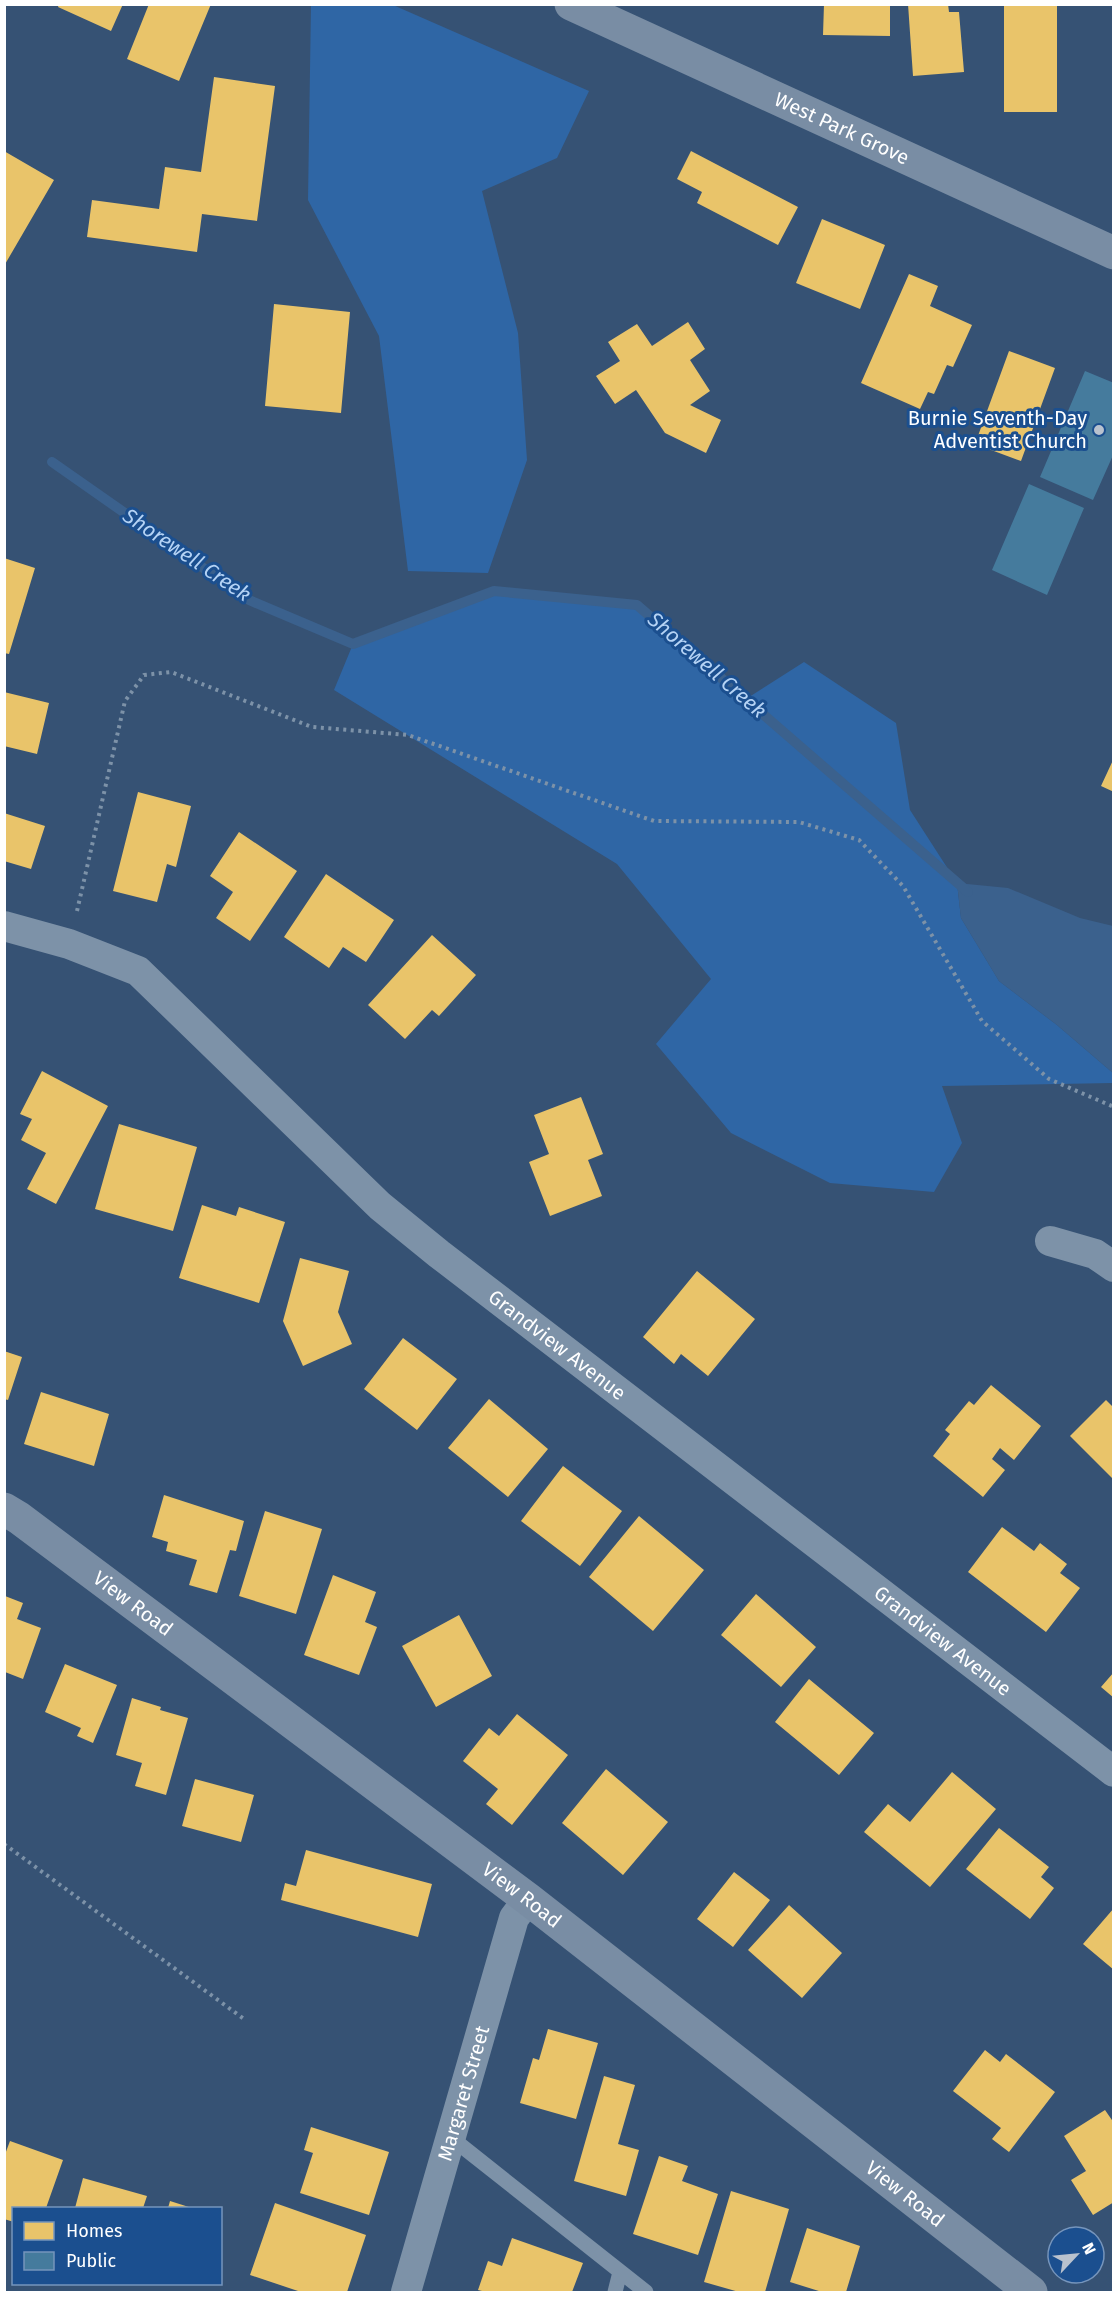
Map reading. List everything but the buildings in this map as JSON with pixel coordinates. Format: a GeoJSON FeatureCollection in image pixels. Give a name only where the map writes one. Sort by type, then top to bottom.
{"type":"FeatureCollection","features":[{"type":"Feature","properties":{"kind":"street","name":"West Park Grove"},"geometry":{"type":"LineString","coordinates":[[571,4],[1112,247]]}},
{"type":"Feature","properties":{"kind":"street","name":"Grandview Avenue"},"geometry":{"type":"LineString","coordinates":[[4,926],[69,944],[138,971],[380,1206],[1113,1772]]}},
{"type":"Feature","properties":{"kind":"street"},"geometry":{"type":"LineString","coordinates":[[1050,1241],[1095,1254],[1113,1267]]}},
{"type":"Feature","properties":{"kind":"street","name":"View Road"},"geometry":{"type":"LineString","coordinates":[[4,1509],[528,1899],[1031,2292]]}},
{"type":"Feature","properties":{"kind":"street","name":"Margaret Street"},"geometry":{"type":"LineString","coordinates":[[406,2292],[449,2136],[514,1918],[528,1899]]}},
{"type":"Feature","properties":{"kind":"lane"},"geometry":{"type":"LineString","coordinates":[[449,2136],[646,2292]]}},
{"type":"Feature","properties":{"kind":"lane"},"geometry":{"type":"LineString","coordinates":[[615,2292],[620,2272]]}},
{"type":"Feature","properties":{"kind":"path"},"geometry":{"type":"LineString","coordinates":[[69,944],[125,701],[144,675],[171,672],[312,727],[408,735],[654,820],[799,822],[859,840],[903,886],[982,1021],[1049,1079],[1113,1107]]}},
{"type":"Feature","properties":{"kind":"path"},"geometry":{"type":"LineString","coordinates":[[4,1844],[244,2019]]}},
{"type":"Feature","properties":{"kind":"shaded area"},"geometry":{"type":"Polygon","coordinates":[[[311,5],[393,5],[589,91],[557,158],[482,191],[518,333],[527,460],[488,573],[408,571],[379,336],[308,200],[311,5]]]}},
{"type":"Feature","properties":{"kind":"shaded area"},"geometry":{"type":"Polygon","coordinates":[[[494,591],[637,605],[746,699],[804,662],[896,723],[910,810],[957,883],[961,918],[999,981],[1057,1025],[1113,1073],[1113,1083],[942,1086],[962,1143],[934,1192],[830,1183],[731,1133],[656,1044],[711,979],[617,864],[334,690],[353,644],[494,591]]]}},
{"type":"Feature","properties":{"kind":"shaded area"},"geometry":{"type":"Polygon","coordinates":[[[957,883],[1008,888],[1080,918],[1113,926],[1113,1073],[1057,1025],[999,981],[961,918],[957,883]]]}},
{"type":"Feature","properties":{"kind":"waterway","name":"Shorewell Creek"},"geometry":{"type":"LineString","coordinates":[[52,462],[249,600],[353,644],[494,591],[637,605],[968,892]]}},
{"type":"Feature","properties":{"kind":"place","name":"Burnie Seventh-Day Adventist Church"},"geometry":{"type":"Point","coordinates":[1099,430]}}]}
